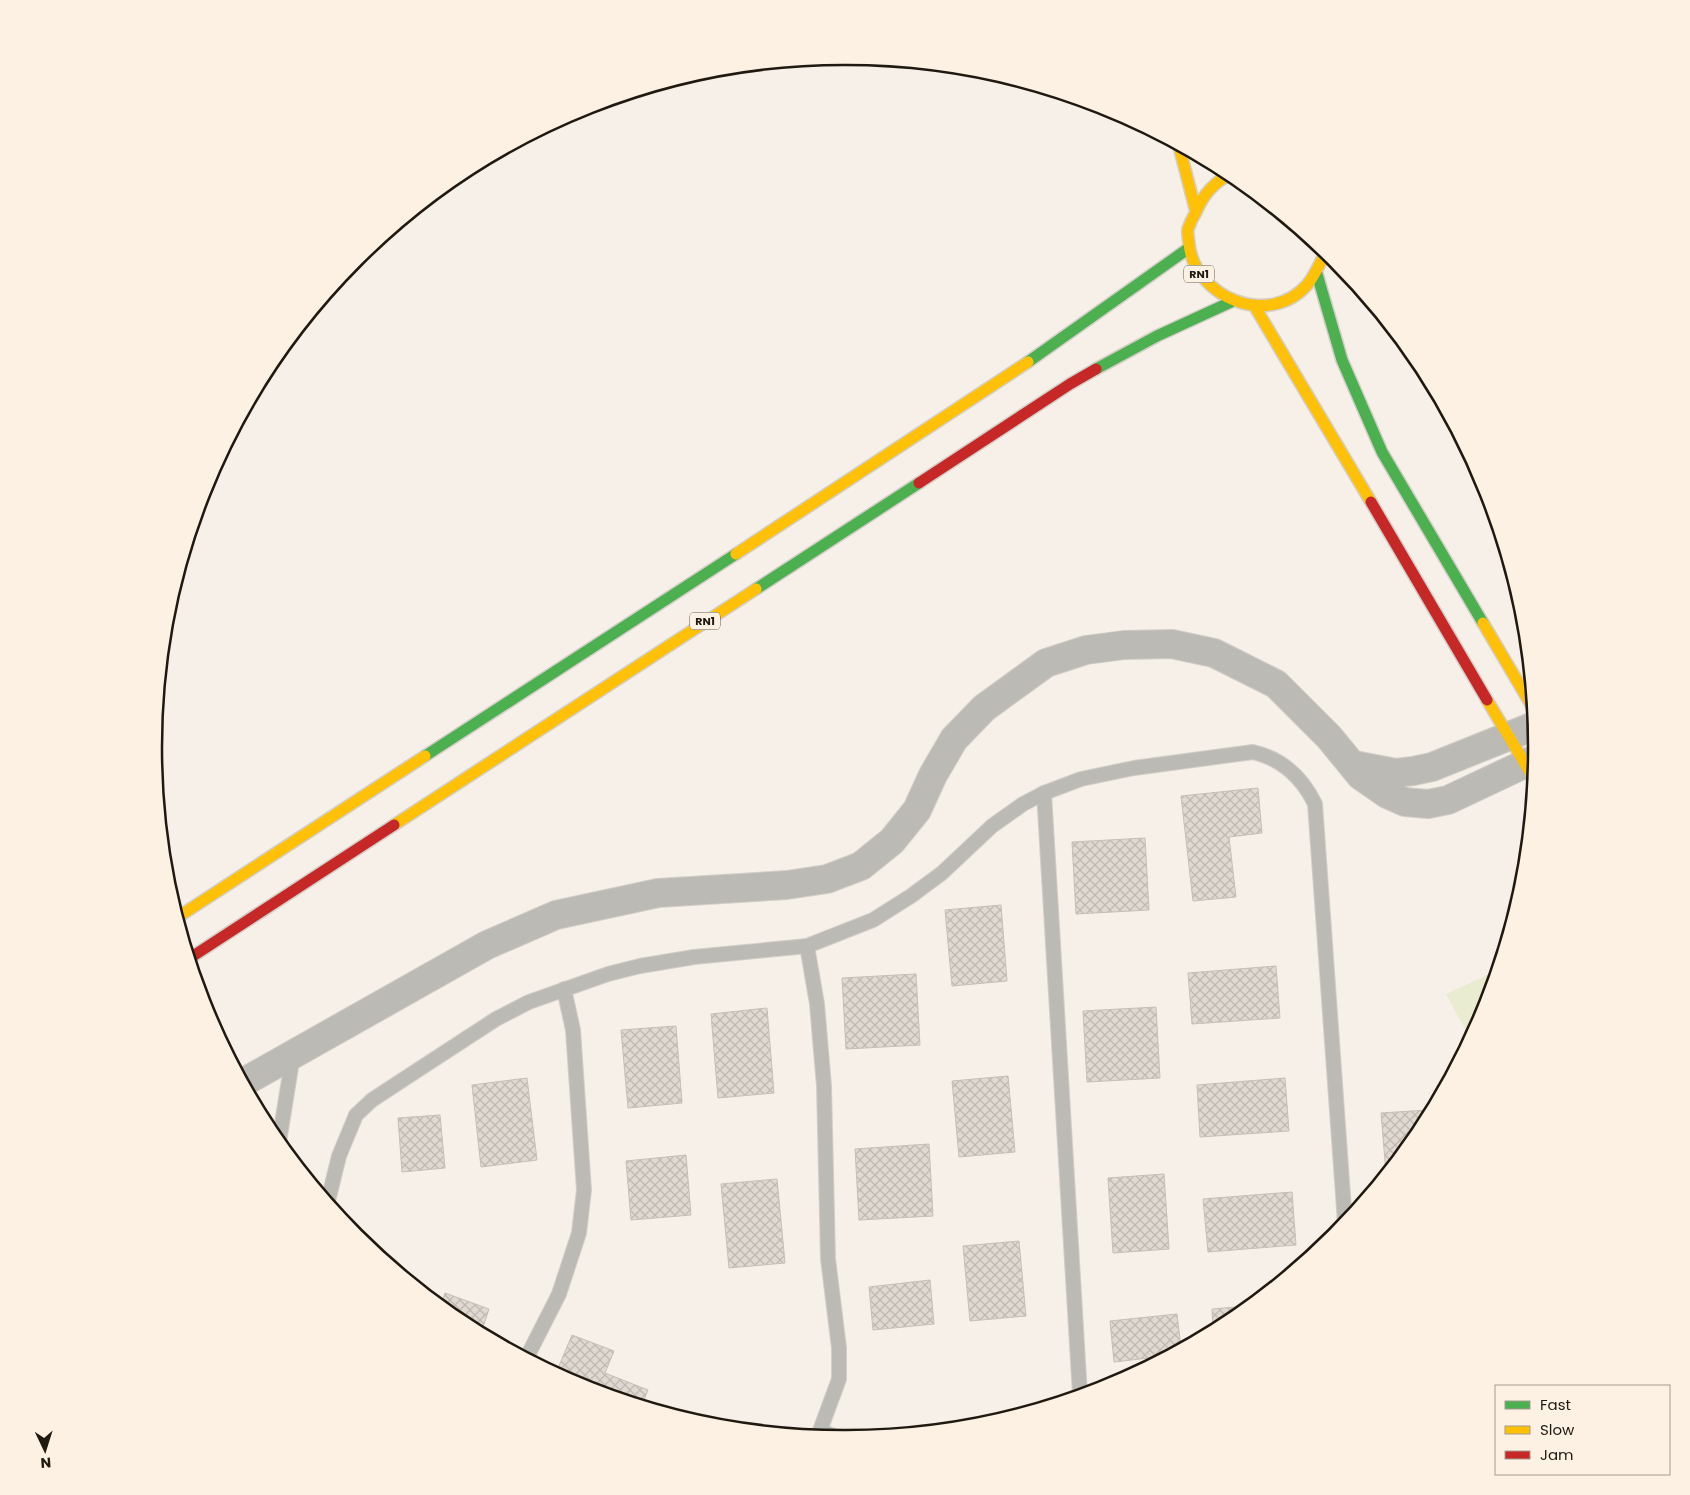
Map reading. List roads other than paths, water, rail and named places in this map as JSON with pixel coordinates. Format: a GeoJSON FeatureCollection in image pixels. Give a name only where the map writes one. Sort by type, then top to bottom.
{"type":"FeatureCollection","features":[{"type":"Feature","properties":{"kind":"main road","name":"RN1"},"geometry":{"type":"LineString","coordinates":[[1181,153],[1195,208]]}},
{"type":"Feature","properties":{"kind":"main road","name":"RN1"},"geometry":{"type":"LineString","coordinates":[[1223,179],[1208,190],[1195,208],[1189,227],[1189,248],[1196,270],[1211,289],[1231,302],[1255,307],[1279,304],[1301,292],[1317,274],[1323,260]]}},
{"type":"Feature","properties":{"kind":"main road","name":"RN1"},"geometry":{"type":"LineString","coordinates":[[184,914],[1056,344],[1189,248]]}},
{"type":"Feature","properties":{"kind":"main road"},"geometry":{"type":"LineString","coordinates":[[1317,274],[1342,360],[1382,452],[1525,695]]}},
{"type":"Feature","properties":{"kind":"main road","name":"RN1"},"geometry":{"type":"LineString","coordinates":[[195,955],[1070,384],[1157,336],[1231,302]]}},
{"type":"Feature","properties":{"kind":"main road"},"geometry":{"type":"LineString","coordinates":[[1255,307],[1509,736],[1527,762]]}},
{"type":"Feature","properties":{"kind":"street"},"geometry":{"type":"LineString","coordinates":[[249,1079],[487,945],[556,915],[658,893],[787,886],[828,878],[861,866],[892,841],[918,810],[933,775],[954,739],[984,708],[1046,663],[1086,650],[1124,645],[1172,644],[1214,653],[1276,684],[1354,765],[1361,776],[1387,794],[1405,802],[1428,804],[1448,800],[1527,769]]}},
{"type":"Feature","properties":{"kind":"street"},"geometry":{"type":"LineString","coordinates":[[1354,765],[1396,773],[1413,771],[1432,767],[1527,729]]}},
{"type":"Feature","properties":{"kind":"lane"},"geometry":{"type":"LineString","coordinates":[[329,1195],[339,1156],[356,1115],[372,1100],[496,1019],[529,1002],[564,988],[640,966],[694,957],[806,946],[873,920],[911,896],[942,872],[992,826],[1022,804],[1044,793],[1081,779],[1134,768],[1253,752],[1271,756],[1286,766],[1309,791],[1315,804],[1344,1213]]}},
{"type":"Feature","properties":{"kind":"lane"},"geometry":{"type":"LineString","coordinates":[[1044,793],[1080,1388]]}},
{"type":"Feature","properties":{"kind":"lane"},"geometry":{"type":"LineString","coordinates":[[806,946],[817,1004],[824,1086],[828,1259],[839,1348],[839,1379],[820,1429]]}},
{"type":"Feature","properties":{"kind":"lane"},"geometry":{"type":"LineString","coordinates":[[529,1352],[559,1294],[579,1233],[584,1190],[573,1030],[564,988]]}},
{"type":"Feature","properties":{"kind":"lane"},"geometry":{"type":"LineString","coordinates":[[281,1131],[293,1055]]}}]}
